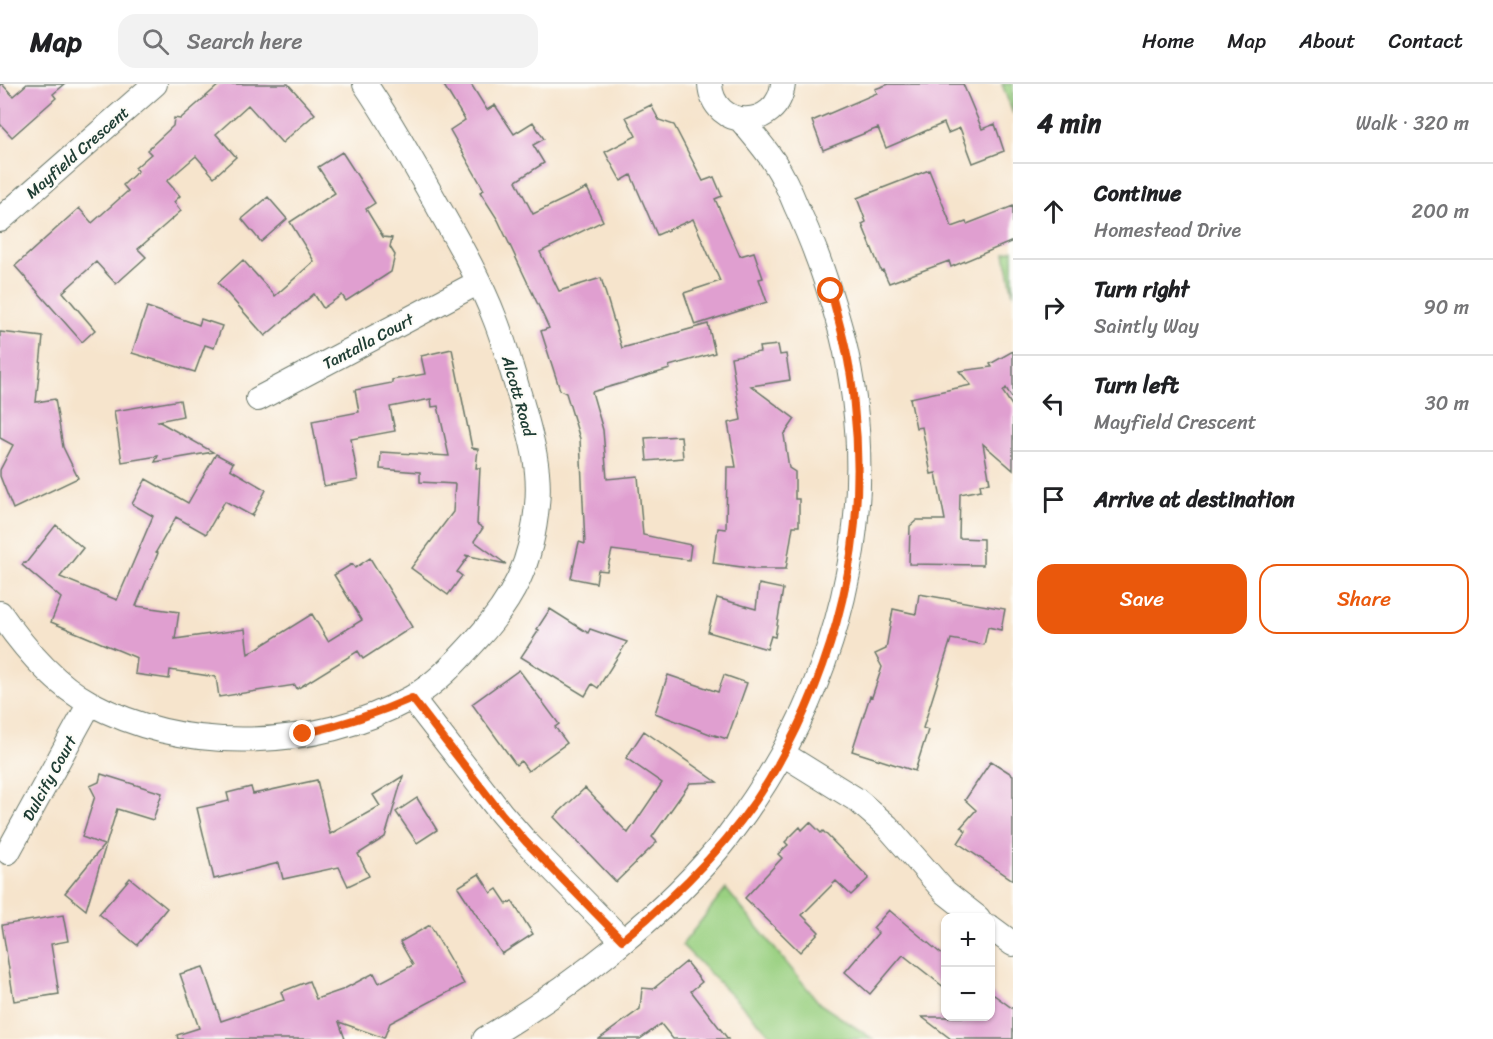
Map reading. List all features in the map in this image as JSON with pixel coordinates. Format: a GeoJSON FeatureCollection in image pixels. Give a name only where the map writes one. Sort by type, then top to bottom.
{"type":"FeatureCollection","features":[{"type":"Feature","properties":{"kind":"street","name":"Mayfield Crescent"},"geometry":{"type":"LineString","coordinates":[[0,220],[155,84]]}},
{"type":"Feature","properties":{"kind":"street","name":"Alcott Road"},"geometry":{"type":"LineString","coordinates":[[365,84],[390,123],[479,282],[495,319],[532,438],[538,469],[538,503],[534,534],[524,568],[511,598],[493,622],[434,683],[412,698]]}},
{"type":"Feature","properties":{"kind":"street"},"geometry":{"type":"LineString","coordinates":[[710,84],[714,100],[721,109],[730,116],[740,119],[751,120],[771,111],[783,91]]}},
{"type":"Feature","properties":{"kind":"street"},"geometry":{"type":"LineString","coordinates":[[783,91],[774,122],[784,178]]}},
{"type":"Feature","properties":{"kind":"street"},"geometry":{"type":"LineString","coordinates":[[485,1039],[592,965],[686,884],[727,838],[768,781],[800,723],[825,660],[844,598],[853,544],[858,488],[857,432],[849,366],[831,291],[816,249],[784,178],[774,161],[740,119]]}},
{"type":"Feature","properties":{"kind":"street","name":"Tantalla Court"},"geometry":{"type":"LineString","coordinates":[[258,399],[479,282]]}},
{"type":"Feature","properties":{"kind":"street"},"geometry":{"type":"LineString","coordinates":[[0,613],[14,634],[40,664],[90,703],[128,719],[170,732],[220,740],[263,740],[344,725],[412,698],[526,842],[622,940]]}},
{"type":"Feature","properties":{"kind":"street","name":"Dulcify Court"},"geometry":{"type":"LineString","coordinates":[[8,852],[90,703]]}},
{"type":"Feature","properties":{"kind":"street"},"geometry":{"type":"LineString","coordinates":[[783,754],[857,800],[887,826],[945,892],[972,913]]}},
{"type":"Feature","properties":{"kind":"street"},"geometry":{"type":"LineString","coordinates":[[995,931],[1013,944]]}},
{"type":"Feature","properties":{"kind":"green space"},"geometry":{"type":"Polygon","coordinates":[[[1002,84],[1013,84],[1013,114],[1002,84]]]}},
{"type":"Feature","properties":{"kind":"green space"},"geometry":{"type":"Polygon","coordinates":[[[1013,250],[1013,295],[1005,253],[1013,250]]]}},
{"type":"Feature","properties":{"kind":"green space"},"geometry":{"type":"Polygon","coordinates":[[[726,889],[820,1004],[873,1039],[775,1039],[682,945],[726,889]]]}},
{"type":"Feature","properties":{"kind":"building"},"geometry":{"type":"Polygon","coordinates":[[[0,84],[13,96],[27,84],[65,84],[53,94],[56,98],[12,137],[0,124],[0,84]]]}},
{"type":"Feature","properties":{"kind":"building"},"geometry":{"type":"Polygon","coordinates":[[[220,84],[288,84],[315,114],[282,143],[248,105],[216,134],[236,157],[214,177],[196,156],[167,181],[180,196],[174,202],[181,211],[138,249],[146,257],[116,284],[96,262],[63,292],[95,330],[82,342],[15,266],[79,208],[92,223],[128,191],[123,185],[138,171],[135,168],[151,154],[147,150],[173,126],[174,118],[180,119],[220,84]]]}},
{"type":"Feature","properties":{"kind":"building"},"geometry":{"type":"Polygon","coordinates":[[[443,84],[471,84],[487,110],[495,105],[514,134],[533,122],[544,139],[533,145],[544,163],[516,181],[533,214],[587,188],[603,221],[540,252],[559,291],[601,278],[622,348],[708,324],[715,353],[592,392],[603,430],[607,479],[638,476],[643,535],[691,545],[689,560],[612,550],[607,571],[598,570],[596,583],[571,578],[579,542],[585,544],[580,439],[566,393],[560,390],[541,331],[549,328],[498,220],[480,192],[484,190],[450,130],[465,120],[443,84]]]}},
{"type":"Feature","properties":{"kind":"building"},"geometry":{"type":"Polygon","coordinates":[[[889,84],[963,84],[982,129],[995,124],[1004,151],[973,163],[960,128],[948,133],[944,123],[886,148],[878,128],[823,150],[812,121],[877,93],[875,89],[889,84]]]}},
{"type":"Feature","properties":{"kind":"building"},"geometry":{"type":"Polygon","coordinates":[[[651,105],[659,120],[674,125],[703,181],[714,177],[722,196],[715,199],[740,256],[754,252],[763,278],[759,279],[767,302],[695,325],[684,293],[720,281],[693,219],[657,235],[631,175],[621,181],[605,152],[636,136],[626,117],[651,105]]]}},
{"type":"Feature","properties":{"kind":"building"},"geometry":{"type":"Polygon","coordinates":[[[342,152],[375,203],[366,209],[383,237],[392,238],[390,247],[395,255],[391,272],[346,301],[342,295],[323,308],[314,294],[265,336],[218,283],[243,260],[275,296],[314,261],[290,222],[335,193],[318,167],[342,152]]]}},
{"type":"Feature","properties":{"kind":"building"},"geometry":{"type":"Polygon","coordinates":[[[929,170],[952,227],[966,222],[967,224],[1013,206],[1013,241],[951,267],[949,261],[889,283],[883,270],[881,271],[862,224],[866,222],[857,198],[929,170]]]}},
{"type":"Feature","properties":{"kind":"building"},"geometry":{"type":"Polygon","coordinates":[[[268,197],[287,219],[261,242],[242,219],[268,197]]]}},
{"type":"Feature","properties":{"kind":"building"},"geometry":{"type":"Polygon","coordinates":[[[147,307],[199,325],[201,319],[222,326],[214,348],[205,345],[195,372],[132,353],[147,307]]]}},
{"type":"Feature","properties":{"kind":"building"},"geometry":{"type":"Polygon","coordinates":[[[0,332],[43,337],[36,402],[55,399],[63,447],[78,478],[13,509],[0,476],[0,470],[13,445],[0,438],[0,332]]]}},
{"type":"Feature","properties":{"kind":"building"},"geometry":{"type":"Polygon","coordinates":[[[778,345],[780,355],[786,354],[790,380],[751,386],[795,419],[784,435],[789,468],[795,472],[795,499],[799,499],[799,526],[793,526],[786,569],[756,569],[713,563],[718,528],[726,529],[727,467],[736,467],[728,423],[741,420],[731,357],[760,352],[759,347],[778,345]]]}},
{"type":"Feature","properties":{"kind":"building"},"geometry":{"type":"Polygon","coordinates":[[[452,349],[472,448],[478,449],[476,468],[480,468],[477,524],[483,528],[474,541],[506,564],[465,555],[468,557],[457,572],[462,576],[448,595],[411,568],[453,512],[455,484],[420,482],[420,472],[380,469],[381,452],[449,456],[438,406],[432,407],[431,399],[390,407],[395,431],[351,439],[358,480],[324,486],[312,421],[359,412],[355,390],[425,374],[421,356],[452,349]]]}},
{"type":"Feature","properties":{"kind":"building"},"geometry":{"type":"Polygon","coordinates":[[[1013,351],[1013,400],[1006,388],[1003,392],[1013,407],[1013,470],[983,444],[990,483],[980,484],[981,490],[960,494],[959,538],[983,539],[983,565],[909,564],[910,526],[917,520],[945,520],[936,473],[931,474],[922,427],[916,428],[910,398],[971,385],[959,371],[992,367],[990,364],[1013,351]]]}},
{"type":"Feature","properties":{"kind":"building"},"geometry":{"type":"Polygon","coordinates":[[[180,400],[183,416],[158,421],[213,452],[155,462],[158,456],[122,462],[114,411],[180,400]]]}},
{"type":"Feature","properties":{"kind":"building"},"geometry":{"type":"Polygon","coordinates":[[[681,436],[683,458],[647,461],[645,438],[681,436]]]}},
{"type":"Feature","properties":{"kind":"building"},"geometry":{"type":"Polygon","coordinates":[[[216,454],[233,463],[230,469],[266,490],[252,516],[225,501],[206,534],[176,517],[156,552],[158,553],[136,606],[179,612],[175,639],[245,629],[248,654],[312,614],[328,641],[362,620],[334,575],[352,564],[355,568],[370,558],[412,627],[363,659],[358,651],[297,689],[295,685],[219,697],[216,677],[170,670],[169,679],[135,674],[137,658],[51,622],[61,598],[22,565],[56,525],[83,548],[60,577],[117,600],[153,516],[132,504],[146,479],[188,503],[216,454]]]}},
{"type":"Feature","properties":{"kind":"building"},"geometry":{"type":"Polygon","coordinates":[[[759,584],[783,589],[775,637],[771,636],[767,649],[708,632],[717,598],[756,609],[759,584]]]}},
{"type":"Feature","properties":{"kind":"building"},"geometry":{"type":"Polygon","coordinates":[[[919,594],[1005,609],[1001,630],[988,627],[984,645],[951,639],[923,728],[928,730],[915,771],[852,751],[882,667],[875,654],[886,649],[893,609],[916,614],[919,594]]]}},
{"type":"Feature","properties":{"kind":"building"},"geometry":{"type":"Polygon","coordinates":[[[550,609],[588,633],[590,629],[627,642],[598,688],[592,684],[585,696],[521,657],[550,609]]]}},
{"type":"Feature","properties":{"kind":"building"},"geometry":{"type":"Polygon","coordinates":[[[519,670],[559,724],[555,727],[567,743],[528,771],[521,761],[516,765],[472,704],[519,670]]]}},
{"type":"Feature","properties":{"kind":"building"},"geometry":{"type":"Polygon","coordinates":[[[668,675],[718,692],[724,675],[747,683],[727,739],[655,713],[668,675]]]}},
{"type":"Feature","properties":{"kind":"building"},"geometry":{"type":"Polygon","coordinates":[[[644,731],[717,782],[690,783],[652,837],[657,842],[616,882],[554,817],[585,788],[628,833],[662,783],[626,758],[644,731]]]}},
{"type":"Feature","properties":{"kind":"building"},"geometry":{"type":"Polygon","coordinates":[[[991,761],[1013,775],[1013,880],[958,843],[966,831],[961,827],[976,810],[965,800],[991,761]]]}},
{"type":"Feature","properties":{"kind":"building"},"geometry":{"type":"Polygon","coordinates":[[[101,774],[162,793],[153,820],[117,809],[86,910],[65,893],[104,845],[82,837],[95,796],[90,786],[99,782],[101,774]]]}},
{"type":"Feature","properties":{"kind":"building"},"geometry":{"type":"Polygon","coordinates":[[[403,776],[385,837],[358,854],[369,876],[348,886],[339,867],[283,879],[279,863],[214,879],[197,808],[229,801],[227,793],[251,787],[253,794],[317,780],[330,834],[380,806],[373,795],[403,776]]]}},
{"type":"Feature","properties":{"kind":"building"},"geometry":{"type":"Polygon","coordinates":[[[417,798],[437,830],[417,843],[396,812],[417,798]]]}},
{"type":"Feature","properties":{"kind":"building"},"geometry":{"type":"Polygon","coordinates":[[[810,822],[821,833],[823,831],[869,878],[851,895],[836,881],[802,915],[819,932],[800,952],[745,898],[782,858],[778,854],[788,845],[785,842],[800,827],[802,830],[810,822]]]}},
{"type":"Feature","properties":{"kind":"building"},"geometry":{"type":"Polygon","coordinates":[[[479,874],[491,893],[497,889],[507,904],[512,901],[533,934],[502,954],[458,887],[479,874]]]}},
{"type":"Feature","properties":{"kind":"building"},"geometry":{"type":"Polygon","coordinates":[[[130,878],[167,908],[137,945],[99,914],[130,878]]]}},
{"type":"Feature","properties":{"kind":"building"},"geometry":{"type":"Polygon","coordinates":[[[889,910],[941,954],[941,985],[903,955],[870,994],[845,972],[878,933],[873,928],[889,910]]]}},
{"type":"Feature","properties":{"kind":"building"},"geometry":{"type":"Polygon","coordinates":[[[63,915],[68,941],[51,944],[59,994],[14,1001],[2,925],[63,915]]]}},
{"type":"Feature","properties":{"kind":"building"},"geometry":{"type":"Polygon","coordinates":[[[430,925],[464,984],[390,1023],[384,1038],[339,1022],[345,1039],[178,1039],[177,1035],[199,1028],[180,974],[203,967],[221,1021],[284,1000],[281,992],[309,981],[316,999],[342,990],[374,973],[379,983],[413,965],[400,942],[430,925]]]}},
{"type":"Feature","properties":{"kind":"building"},"geometry":{"type":"Polygon","coordinates":[[[686,962],[702,982],[691,991],[728,1039],[673,1039],[661,1024],[640,1039],[599,1039],[640,1009],[642,988],[653,989],[686,962]]]}},
{"type":"Feature","properties":{"kind":"building"},"geometry":{"type":"Polygon","coordinates":[[[995,996],[1013,1009],[1013,1039],[951,1039],[922,1017],[941,1017],[941,1021],[995,1021],[995,996]]]}},
{"type":"Feature","properties":{"kind":"route"},"geometry":{"type":"LineString","coordinates":[[303,734],[344,725],[412,698],[526,842],[622,940],[642,924],[686,884],[727,838],[768,781],[800,723],[825,660],[844,598],[853,544],[858,488],[857,432],[849,366],[831,291]]}}]}
